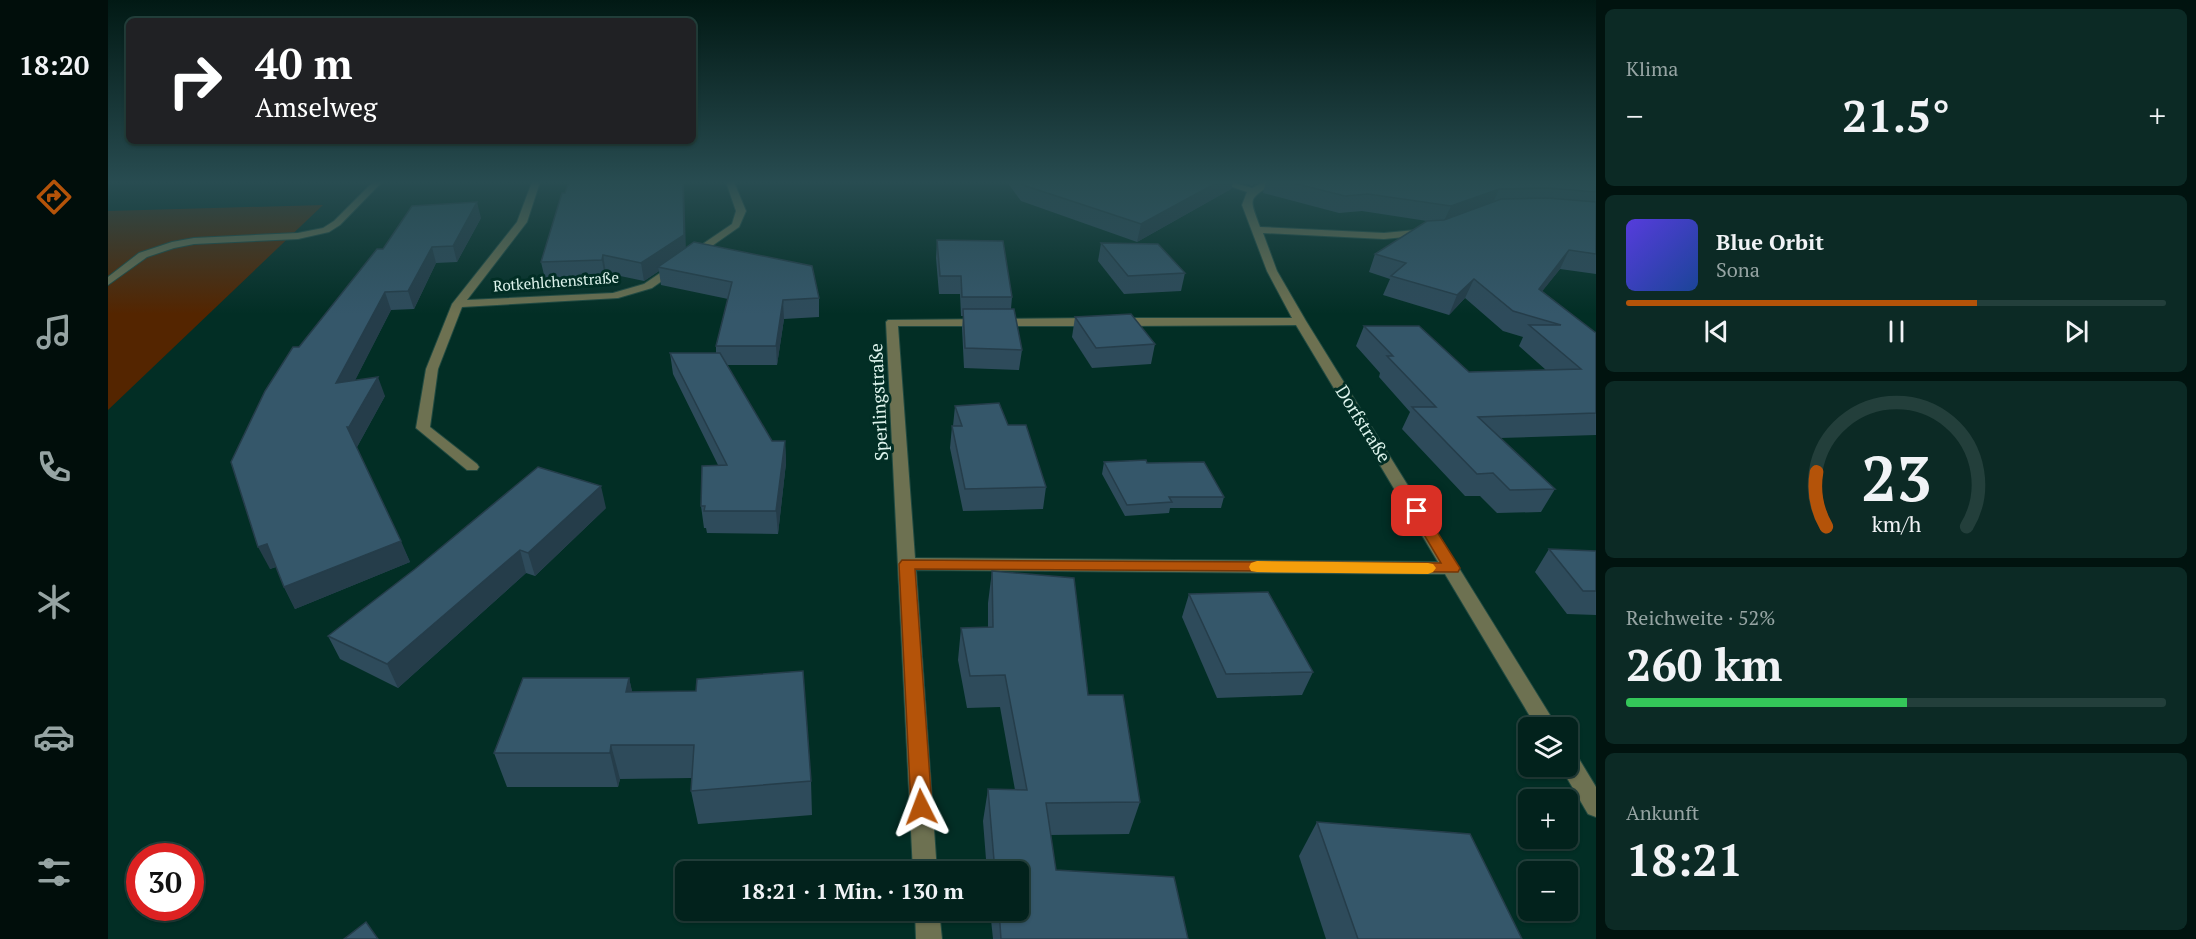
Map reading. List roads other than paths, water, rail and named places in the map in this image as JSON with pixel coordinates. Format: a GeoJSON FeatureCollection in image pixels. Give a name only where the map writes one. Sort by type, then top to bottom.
{"type":"FeatureCollection","features":[{"type":"Feature","properties":{"kind":"street"},"geometry":{"type":"LineString","coordinates":[[108,282],[144,255],[172,245],[195,241],[298,236],[326,230],[333,226]]}},
{"type":"Feature","properties":{"kind":"street"},"geometry":{"type":"LineString","coordinates":[[472,466],[423,428],[432,369],[458,304],[519,226]]}},
{"type":"Feature","properties":{"kind":"street","name":"Rotkehlchenstraße"},"geometry":{"type":"LineString","coordinates":[[458,304],[614,296],[648,286],[735,226]]}},
{"type":"Feature","properties":{"kind":"street","name":"Dorfstraße"},"geometry":{"type":"LineString","coordinates":[[1254,226],[1272,271],[1300,321],[1541,717]]}},
{"type":"Feature","properties":{"kind":"street"},"geometry":{"type":"LineString","coordinates":[[1256,230],[1384,236],[1436,232]]}},
{"type":"Feature","properties":{"kind":"street","name":"Sperlingstraße"},"geometry":{"type":"LineString","coordinates":[[907,564],[892,322],[1300,321]]}},
{"type":"Feature","properties":{"kind":"street"},"geometry":{"type":"LineString","coordinates":[[924,861],[907,564],[1452,568]]}},
{"type":"Feature","properties":{"kind":"street"},"geometry":{"type":"LineString","coordinates":[[1578,777],[1596,807]]}},
{"type":"Feature","properties":{"kind":"street"},"geometry":{"type":"LineString","coordinates":[[928,921],[929,939]]}}]}
